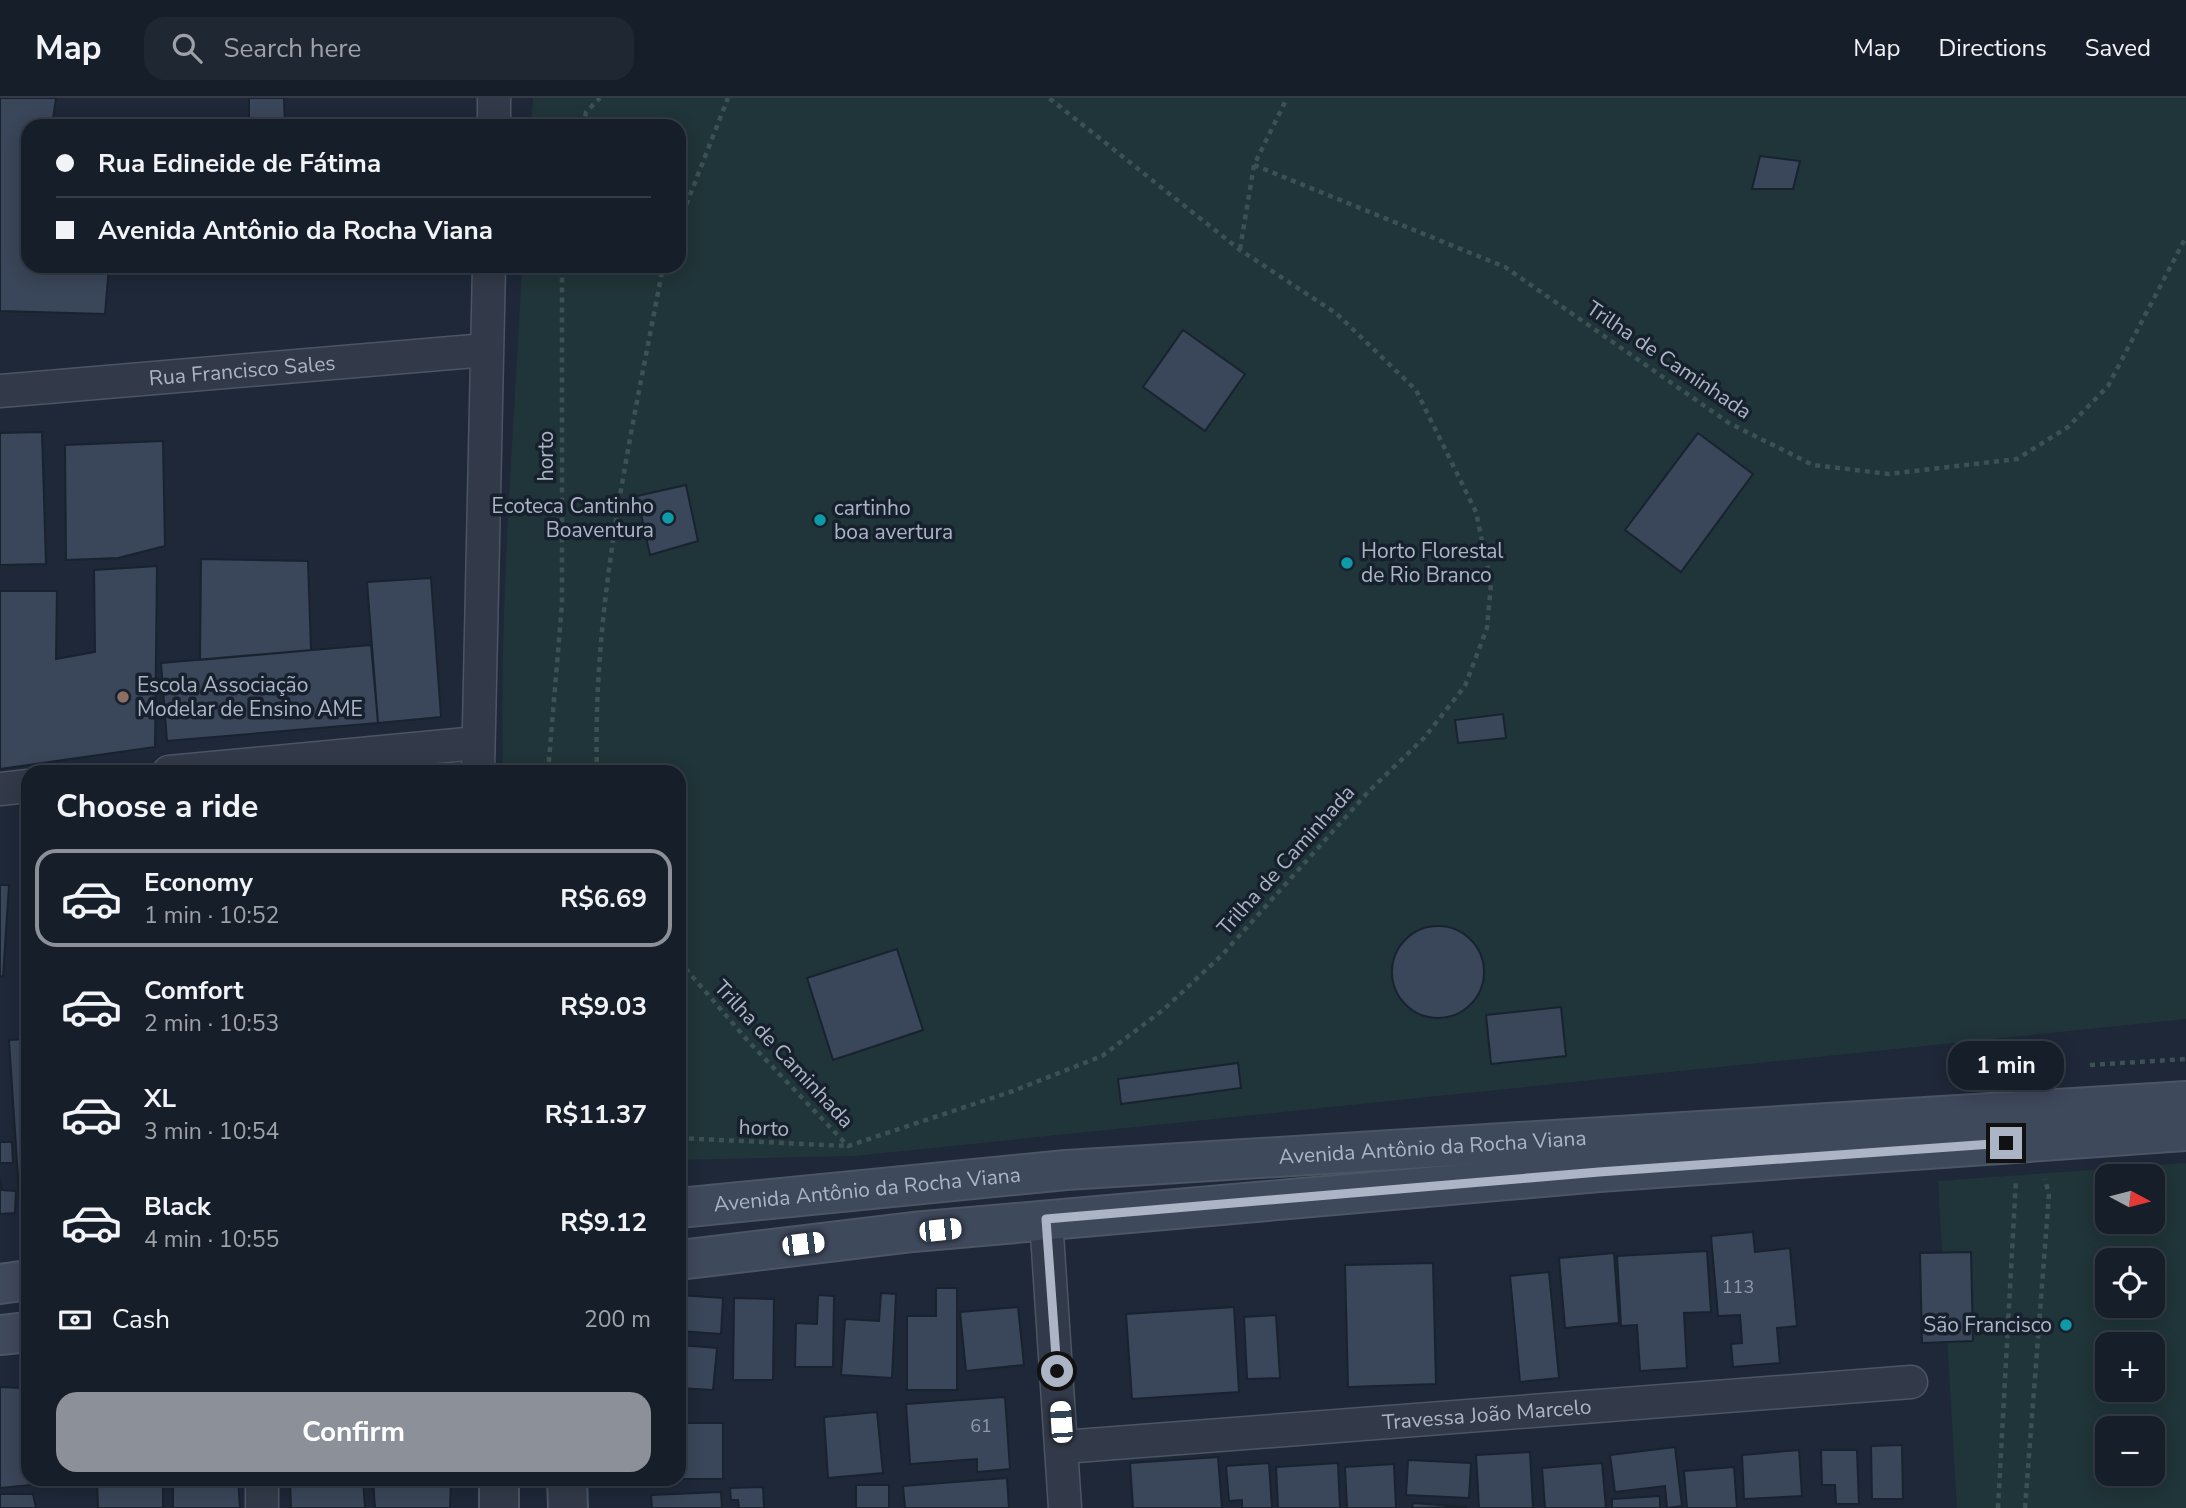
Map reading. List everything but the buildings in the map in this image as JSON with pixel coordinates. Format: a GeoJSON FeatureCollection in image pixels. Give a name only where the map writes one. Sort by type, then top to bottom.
{"type":"FeatureCollection","features":[{"type":"Feature","properties":{"kind":"main road","name":"Avenida Antônio da Rocha Viana"},"geometry":{"type":"LineString","coordinates":[[686,1259],[825,1241],[1046,1219],[1599,1172],[2034,1141],[2141,1120],[2186,1101]]}},
{"type":"Feature","properties":{"kind":"main road","name":"Avenida Antônio da Rocha Viana"},"geometry":{"type":"LineString","coordinates":[[686,1207],[1066,1170],[2141,1120],[2186,1131]]}},
{"type":"Feature","properties":{"kind":"main road"},"geometry":{"type":"LineString","coordinates":[[0,1284],[21,1281]]}},
{"type":"Feature","properties":{"kind":"main road"},"geometry":{"type":"LineString","coordinates":[[0,1335],[21,1333]]}},
{"type":"Feature","properties":{"kind":"street"},"geometry":{"type":"LineString","coordinates":[[494,98],[494,119]]}},
{"type":"Feature","properties":{"kind":"street"},"geometry":{"type":"LineString","coordinates":[[313,765],[477,757],[489,273]]}},
{"type":"Feature","properties":{"kind":"street","name":"Rua Francisco Sales"},"geometry":{"type":"LineString","coordinates":[[0,391],[486,350]]}},
{"type":"Feature","properties":{"kind":"street"},"geometry":{"type":"LineString","coordinates":[[0,789],[21,787]]}},
{"type":"Feature","properties":{"kind":"street"},"geometry":{"type":"LineString","coordinates":[[1046,1219],[1065,1508]]}},
{"type":"Feature","properties":{"kind":"street","name":"Travessa João Marcelo"},"geometry":{"type":"LineString","coordinates":[[1063,1447],[1911,1382]]}},
{"type":"Feature","properties":{"kind":"street"},"geometry":{"type":"LineString","coordinates":[[262,1486],[262,1508]]}},
{"type":"Feature","properties":{"kind":"street"},"geometry":{"type":"LineString","coordinates":[[499,1486],[499,1508]]}},
{"type":"Feature","properties":{"kind":"street"},"geometry":{"type":"LineString","coordinates":[[567,1486],[568,1508]]}},
{"type":"Feature","properties":{"kind":"path"},"geometry":{"type":"LineString","coordinates":[[584,119],[586,112],[600,98]]}},
{"type":"Feature","properties":{"kind":"path"},"geometry":{"type":"LineString","coordinates":[[686,206],[729,98]]}},
{"type":"Feature","properties":{"kind":"path","name":"Trilha de Caminhada"},"geometry":{"type":"LineString","coordinates":[[686,969],[748,1041],[848,1146],[1013,1091],[1102,1056],[1163,1010],[1222,955],[1369,791],[1424,738],[1465,686],[1488,628],[1491,584],[1476,512],[1416,390],[1337,314],[1240,250],[1049,98]]}},
{"type":"Feature","properties":{"kind":"path"},"geometry":{"type":"LineString","coordinates":[[1240,250],[1254,166],[1287,98]]}},
{"type":"Feature","properties":{"kind":"path","name":"Trilha de Caminhada"},"geometry":{"type":"LineString","coordinates":[[1254,166],[1505,267],[1729,422],[1813,465],[1889,474],[2017,459],[2068,427],[2108,386],[2186,237]]}},
{"type":"Feature","properties":{"kind":"path","name":"horto"},"geometry":{"type":"LineString","coordinates":[[549,765],[562,604],[562,273]]}},
{"type":"Feature","properties":{"kind":"path"},"geometry":{"type":"LineString","coordinates":[[597,765],[595,705],[608,566],[662,273]]}},
{"type":"Feature","properties":{"kind":"path"},"geometry":{"type":"LineString","coordinates":[[2133,1062],[2186,1059]]}},
{"type":"Feature","properties":{"kind":"path","name":"horto"},"geometry":{"type":"LineString","coordinates":[[686,1138],[848,1146]]}},
{"type":"Feature","properties":{"kind":"path"},"geometry":{"type":"LineString","coordinates":[[1998,1508],[2016,1174],[2034,1141]]}},
{"type":"Feature","properties":{"kind":"path"},"geometry":{"type":"LineString","coordinates":[[2025,1508],[2049,1194],[2034,1141]]}},
{"type":"Feature","properties":{"kind":"green space","name":"Horto Florestal de Rio Branco"},"geometry":{"type":"Polygon","coordinates":[[[533,98],[2186,98],[2186,1019],[854,1156],[686,1160],[686,765],[503,765],[502,709],[505,582],[522,273],[686,273],[686,119],[532,119],[533,98]]]}},
{"type":"Feature","properties":{"kind":"green space","name":"São Francisco"},"geometry":{"type":"Polygon","coordinates":[[[2186,1163],[2186,1508],[1957,1508],[1938,1181],[2095,1170],[2095,1234],[2165,1234],[2165,1165],[2186,1163]]]}},
{"type":"Feature","properties":{"kind":"place","name":"Ecoteca Cantinho Boaventura"},"geometry":{"type":"Point","coordinates":[668,518]}},
{"type":"Feature","properties":{"kind":"place","name":"cartinho boa avertura"},"geometry":{"type":"Point","coordinates":[820,520]}},
{"type":"Feature","properties":{"kind":"place","name":"Horto Florestal de Rio Branco"},"geometry":{"type":"Point","coordinates":[1347,563]}},
{"type":"Feature","properties":{"kind":"place","name":"Escola Associação Modelar de Ensino AME"},"geometry":{"type":"Point","coordinates":[123,697]}},
{"type":"Feature","properties":{"kind":"place","name":"São Francisco"},"geometry":{"type":"Point","coordinates":[2066,1325]}},
{"type":"Feature","properties":{"kind":"route"},"geometry":{"type":"LineString","coordinates":[[1057,1371],[1046,1219],[1599,1172],[2006,1143]]}}]}
